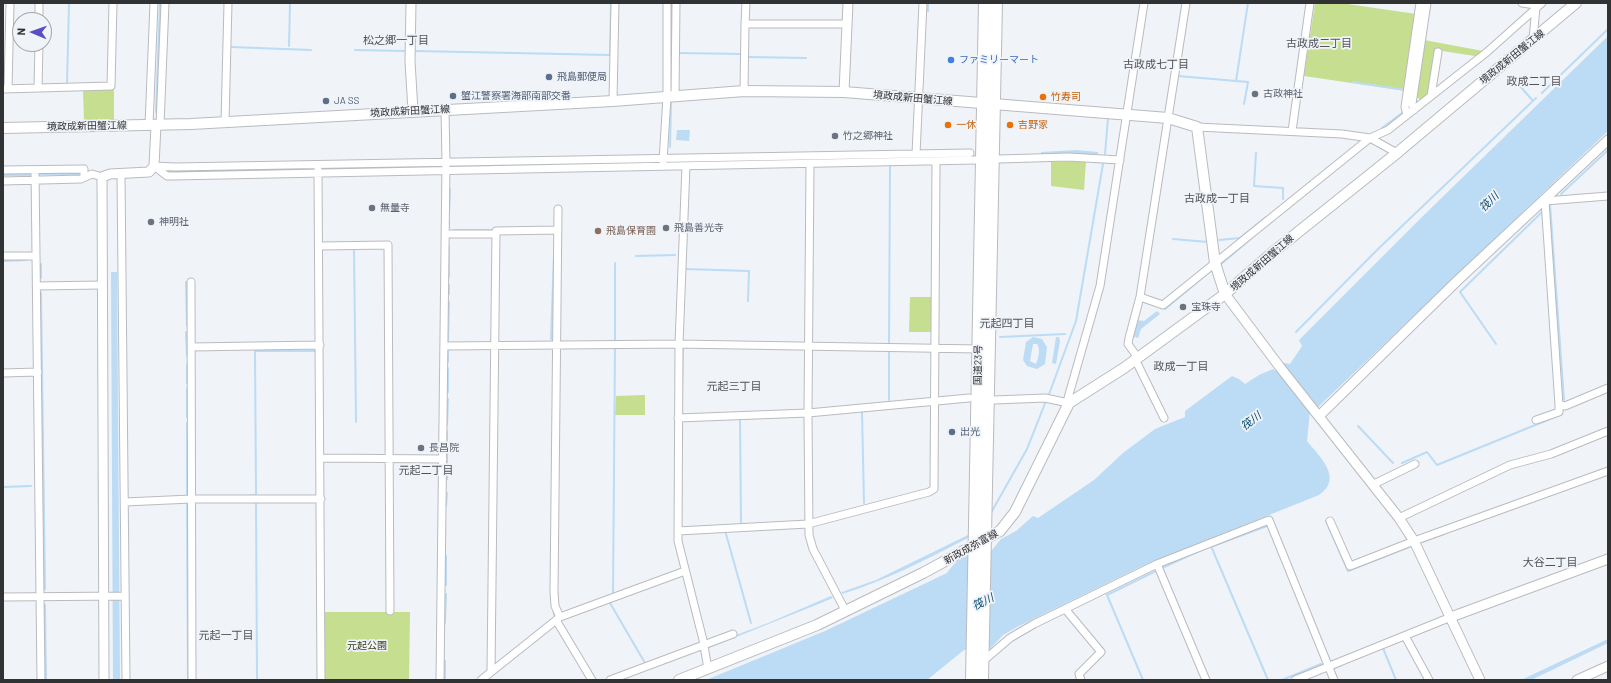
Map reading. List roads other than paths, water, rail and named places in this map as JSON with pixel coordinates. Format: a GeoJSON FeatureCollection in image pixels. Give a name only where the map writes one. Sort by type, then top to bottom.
{"type":"FeatureCollection","features":[{"type":"Feature","properties":{"kind":"highway","name":"国道23号"},"geometry":{"type":"LineString","coordinates":[[979,545],[988,104],[985,3]]}},
{"type":"Feature","properties":{"kind":"highway","name":"国道23号"},"geometry":{"type":"LineString","coordinates":[[982,680],[979,658],[979,349],[988,104],[996,3]]}},
{"type":"Feature","properties":{"kind":"highway","name":"国道23号"},"geometry":{"type":"LineString","coordinates":[[972,680],[979,658]]}},
{"type":"Feature","properties":{"kind":"main road","name":"境政成新田蟹江線"},"geometry":{"type":"LineString","coordinates":[[3,128],[225,122],[613,101],[744,91],[844,92],[1168,118],[1197,127],[1215,263],[1225,294],[1302,228],[1397,153],[1576,3]]}},
{"type":"Feature","properties":{"kind":"main road"},"geometry":{"type":"LineString","coordinates":[[1069,403],[1124,368],[1225,294]]}},
{"type":"Feature","properties":{"kind":"main road","name":"新政成弥富線"},"geometry":{"type":"LineString","coordinates":[[679,680],[812,627],[979,545],[1000,531],[1015,512],[1069,403]]}},
{"type":"Feature","properties":{"kind":"street"},"geometry":{"type":"LineString","coordinates":[[10,3],[6,89],[111,86],[113,3]]}},
{"type":"Feature","properties":{"kind":"street"},"geometry":{"type":"LineString","coordinates":[[3,181],[84,177],[92,174],[102,177],[110,174],[121,175],[149,172],[154,166],[154,3]]}},
{"type":"Feature","properties":{"kind":"street"},"geometry":{"type":"LineString","coordinates":[[155,125],[165,3]]}},
{"type":"Feature","properties":{"kind":"street"},"geometry":{"type":"LineString","coordinates":[[225,122],[228,3]]}},
{"type":"Feature","properties":{"kind":"street"},"geometry":{"type":"LineString","coordinates":[[411,3],[410,61],[413,111]]}},
{"type":"Feature","properties":{"kind":"street"},"geometry":{"type":"LineString","coordinates":[[613,101],[615,3]]}},
{"type":"Feature","properties":{"kind":"street"},"geometry":{"type":"LineString","coordinates":[[667,3],[671,97]]}},
{"type":"Feature","properties":{"kind":"street"},"geometry":{"type":"LineString","coordinates":[[663,167],[671,97],[676,3]]}},
{"type":"Feature","properties":{"kind":"street"},"geometry":{"type":"LineString","coordinates":[[744,91],[746,3]]}},
{"type":"Feature","properties":{"kind":"street"},"geometry":{"type":"LineString","coordinates":[[844,92],[848,3]]}},
{"type":"Feature","properties":{"kind":"street"},"geometry":{"type":"LineString","coordinates":[[916,154],[923,3]]}},
{"type":"Feature","properties":{"kind":"street"},"geometry":{"type":"LineString","coordinates":[[994,400],[1048,398],[1069,403],[1068,398],[1100,286],[1144,3]]}},
{"type":"Feature","properties":{"kind":"street"},"geometry":{"type":"LineString","coordinates":[[1164,418],[1128,344],[1140,297],[1186,3]]}},
{"type":"Feature","properties":{"kind":"street"},"geometry":{"type":"LineString","coordinates":[[1292,131],[1310,3]]}},
{"type":"Feature","properties":{"kind":"street"},"geometry":{"type":"LineString","coordinates":[[1407,115],[1405,107],[1420,3]]}},
{"type":"Feature","properties":{"kind":"street"},"geometry":{"type":"LineString","coordinates":[[1414,110],[1412,104],[1428,3]]}},
{"type":"Feature","properties":{"kind":"street"},"geometry":{"type":"LineString","coordinates":[[1522,3],[1537,5]]}},
{"type":"Feature","properties":{"kind":"street"},"geometry":{"type":"LineString","coordinates":[[1140,297],[1163,305],[1370,138],[1388,130],[1487,52],[1537,5]]}},
{"type":"Feature","properties":{"kind":"street"},"geometry":{"type":"LineString","coordinates":[[1533,39],[1537,5]]}},
{"type":"Feature","properties":{"kind":"street"},"geometry":{"type":"LineString","coordinates":[[745,24],[847,24]]}},
{"type":"Feature","properties":{"kind":"street"},"geometry":{"type":"LineString","coordinates":[[38,88],[39,52]]}},
{"type":"Feature","properties":{"kind":"street"},"geometry":{"type":"LineString","coordinates":[[1431,96],[1438,52]]}},
{"type":"Feature","properties":{"kind":"street"},"geometry":{"type":"LineString","coordinates":[[440,680],[446,171],[445,109]]}},
{"type":"Feature","properties":{"kind":"street"},"geometry":{"type":"LineString","coordinates":[[1197,127],[1292,131],[1370,138],[1397,153]]}},
{"type":"Feature","properties":{"kind":"street"},"geometry":{"type":"LineString","coordinates":[[1318,415],[1457,281],[1545,201],[1608,140]]}},
{"type":"Feature","properties":{"kind":"street"},"geometry":{"type":"LineString","coordinates":[[154,166],[970,153]]}},
{"type":"Feature","properties":{"kind":"street"},"geometry":{"type":"LineString","coordinates":[[999,160],[1068,157],[1120,160]]}},
{"type":"Feature","properties":{"kind":"street"},"geometry":{"type":"LineString","coordinates":[[154,166],[167,176],[173,176],[936,162],[976,160]]}},
{"type":"Feature","properties":{"kind":"street"},"geometry":{"type":"LineString","coordinates":[[678,531],[808,524],[929,492],[934,489],[936,162]]}},
{"type":"Feature","properties":{"kind":"street"},"geometry":{"type":"LineString","coordinates":[[318,164],[320,246],[321,680]]}},
{"type":"Feature","properties":{"kind":"street"},"geometry":{"type":"LineString","coordinates":[[810,164],[808,524],[813,549],[845,610]]}},
{"type":"Feature","properties":{"kind":"street"},"geometry":{"type":"LineString","coordinates":[[686,166],[679,344],[678,531],[679,547],[704,645],[708,669]]}},
{"type":"Feature","properties":{"kind":"street"},"geometry":{"type":"LineString","coordinates":[[3,170],[84,169],[84,177]]}},
{"type":"Feature","properties":{"kind":"street"},"geometry":{"type":"LineString","coordinates":[[35,170],[41,680]]}},
{"type":"Feature","properties":{"kind":"street"},"geometry":{"type":"LineString","coordinates":[[121,175],[126,680]]}},
{"type":"Feature","properties":{"kind":"street"},"geometry":{"type":"LineString","coordinates":[[102,177],[106,596],[104,680]]}},
{"type":"Feature","properties":{"kind":"street"},"geometry":{"type":"LineString","coordinates":[[1545,201],[1608,196]]}},
{"type":"Feature","properties":{"kind":"street"},"geometry":{"type":"LineString","coordinates":[[1536,420],[1559,412],[1545,201]]}},
{"type":"Feature","properties":{"kind":"street"},"geometry":{"type":"LineString","coordinates":[[558,209],[555,606],[558,619],[592,680]]}},
{"type":"Feature","properties":{"kind":"street"},"geometry":{"type":"LineString","coordinates":[[491,672],[496,231],[558,230]]}},
{"type":"Feature","properties":{"kind":"street"},"geometry":{"type":"LineString","coordinates":[[445,234],[496,234]]}},
{"type":"Feature","properties":{"kind":"street"},"geometry":{"type":"LineString","coordinates":[[320,246],[388,245],[390,611]]}},
{"type":"Feature","properties":{"kind":"street"},"geometry":{"type":"LineString","coordinates":[[3,256],[36,256]]}},
{"type":"Feature","properties":{"kind":"street"},"geometry":{"type":"LineString","coordinates":[[191,282],[192,680]]}},
{"type":"Feature","properties":{"kind":"street"},"geometry":{"type":"LineString","coordinates":[[37,286],[102,285]]}},
{"type":"Feature","properties":{"kind":"street"},"geometry":{"type":"LineString","coordinates":[[1225,294],[1279,366],[1399,518],[1414,541],[1480,680]]}},
{"type":"Feature","properties":{"kind":"street"},"geometry":{"type":"LineString","coordinates":[[444,346],[679,344],[979,349]]}},
{"type":"Feature","properties":{"kind":"street"},"geometry":{"type":"LineString","coordinates":[[191,347],[320,345]]}},
{"type":"Feature","properties":{"kind":"street"},"geometry":{"type":"LineString","coordinates":[[3,372],[38,372]]}},
{"type":"Feature","properties":{"kind":"street"},"geometry":{"type":"LineString","coordinates":[[1559,405],[1565,406],[1608,388]]}},
{"type":"Feature","properties":{"kind":"street"},"geometry":{"type":"LineString","coordinates":[[678,418],[808,413],[969,398]]}},
{"type":"Feature","properties":{"kind":"street"},"geometry":{"type":"LineString","coordinates":[[1399,518],[1510,465],[1551,454],[1608,431]]}},
{"type":"Feature","properties":{"kind":"street"},"geometry":{"type":"LineString","coordinates":[[321,458],[442,459]]}},
{"type":"Feature","properties":{"kind":"street"},"geometry":{"type":"LineString","coordinates":[[1372,485],[1415,464]]}},
{"type":"Feature","properties":{"kind":"street"},"geometry":{"type":"LineString","coordinates":[[1330,521],[1350,566],[1414,541],[1608,471]]}},
{"type":"Feature","properties":{"kind":"street"},"geometry":{"type":"LineString","coordinates":[[125,502],[191,499],[321,499]]}},
{"type":"Feature","properties":{"kind":"street"},"geometry":{"type":"LineString","coordinates":[[979,658],[1034,624],[1066,610],[1157,564],[1269,520],[1334,680]]}},
{"type":"Feature","properties":{"kind":"street"},"geometry":{"type":"LineString","coordinates":[[1294,680],[1451,617],[1608,559]]}},
{"type":"Feature","properties":{"kind":"street"},"geometry":{"type":"LineString","coordinates":[[1157,564],[1206,680]]}},
{"type":"Feature","properties":{"kind":"street"},"geometry":{"type":"LineString","coordinates":[[481,680],[558,619],[685,571]]}},
{"type":"Feature","properties":{"kind":"street"},"geometry":{"type":"LineString","coordinates":[[3,598],[124,596]]}},
{"type":"Feature","properties":{"kind":"street"},"geometry":{"type":"LineString","coordinates":[[1066,610],[1101,652],[1078,674],[1081,680]]}},
{"type":"Feature","properties":{"kind":"street"},"geometry":{"type":"LineString","coordinates":[[610,680],[733,634]]}},
{"type":"Feature","properties":{"kind":"street"},"geometry":{"type":"LineString","coordinates":[[1405,636],[1429,680]]}},
{"type":"Feature","properties":{"kind":"street"},"geometry":{"type":"LineString","coordinates":[[1577,680],[1608,666]]}},
{"type":"Feature","properties":{"kind":"water"},"geometry":{"type":"Polygon","coordinates":[[[670,3],[674,3],[672,91],[669,92],[670,3]]]}},
{"type":"Feature","properties":{"kind":"water","name":"筏川"},"geometry":{"type":"Polygon","coordinates":[[[1608,36],[1608,131],[1317,408],[1310,411],[1307,441],[1323,460],[1329,474],[1329,482],[1326,488],[1319,495],[1142,566],[1017,627],[1003,635],[990,649],[964,650],[927,680],[706,680],[825,631],[947,573],[951,567],[967,556],[992,550],[1001,539],[1016,531],[1033,516],[1038,518],[1094,480],[1123,453],[1155,429],[1185,417],[1185,411],[1232,376],[1245,384],[1259,375],[1273,369],[1275,371],[1285,363],[1290,364],[1302,346],[1299,340],[1423,216],[1608,36]]]}},
{"type":"Feature","properties":{"kind":"water"},"geometry":{"type":"Polygon","coordinates":[[[677,130],[690,130],[689,141],[676,140],[677,130]]]}},
{"type":"Feature","properties":{"kind":"water"},"geometry":{"type":"Polygon","coordinates":[[[1076,150],[1098,152],[1098,154],[1041,154],[1041,152],[1076,150]]]}},
{"type":"Feature","properties":{"kind":"water"},"geometry":{"type":"Polygon","coordinates":[[[111,272],[117,272],[120,680],[113,680],[111,272]]]}},
{"type":"Feature","properties":{"kind":"water"},"geometry":{"type":"Polygon","coordinates":[[[1157,311],[1160,314],[1141,329],[1138,338],[1132,336],[1137,320],[1144,321],[1157,311]]]}},
{"type":"Feature","properties":{"kind":"water"},"geometry":{"type":"Polygon","coordinates":[[[1033,337],[1042,339],[1047,347],[1045,364],[1037,369],[1027,366],[1023,360],[1026,342],[1033,337]],[[1033,344],[1030,361],[1036,364],[1039,351],[1037,344],[1033,344]]]}},
{"type":"Feature","properties":{"kind":"water"},"geometry":{"type":"Polygon","coordinates":[[[1056,337],[1059,337],[1060,341],[1056,364],[1052,363],[1056,337]]]}},
{"type":"Feature","properties":{"kind":"water"},"geometry":{"type":"Polygon","coordinates":[[[968,535],[968,538],[906,569],[842,594],[842,592],[876,580],[968,535]]]}},
{"type":"Feature","properties":{"kind":"water"},"geometry":{"type":"Polygon","coordinates":[[[831,596],[833,598],[709,648],[707,646],[768,623],[831,596]]]}},
{"type":"Feature","properties":{"kind":"water"},"geometry":{"type":"Polygon","coordinates":[[[1608,639],[1608,643],[1531,680],[1521,680],[1608,639]]]}},
{"type":"Feature","properties":{"kind":"waterway"},"geometry":{"type":"LineString","coordinates":[[67,84],[69,3]]}},
{"type":"Feature","properties":{"kind":"waterway"},"geometry":{"type":"LineString","coordinates":[[156,112],[160,3]]}},
{"type":"Feature","properties":{"kind":"waterway"},"geometry":{"type":"LineString","coordinates":[[289,46],[290,3]]}},
{"type":"Feature","properties":{"kind":"waterway"},"geometry":{"type":"LineString","coordinates":[[416,51],[610,55],[611,3]]}},
{"type":"Feature","properties":{"kind":"waterway"},"geometry":{"type":"LineString","coordinates":[[928,3],[928,11]]}},
{"type":"Feature","properties":{"kind":"waterway"},"geometry":{"type":"LineString","coordinates":[[1244,104],[1248,82],[1236,81],[1248,3]]}},
{"type":"Feature","properties":{"kind":"waterway"},"geometry":{"type":"LineString","coordinates":[[1542,93],[1608,29]]}},
{"type":"Feature","properties":{"kind":"waterway"},"geometry":{"type":"LineString","coordinates":[[232,47],[311,50]]}},
{"type":"Feature","properties":{"kind":"waterway"},"geometry":{"type":"LineString","coordinates":[[355,50],[405,51]]}},
{"type":"Feature","properties":{"kind":"waterway"},"geometry":{"type":"LineString","coordinates":[[679,53],[741,54]]}},
{"type":"Feature","properties":{"kind":"waterway"},"geometry":{"type":"LineString","coordinates":[[749,57],[806,58]]}},
{"type":"Feature","properties":{"kind":"waterway"},"geometry":{"type":"LineString","coordinates":[[1178,76],[1236,81]]}},
{"type":"Feature","properties":{"kind":"waterway"},"geometry":{"type":"LineString","coordinates":[[1513,78],[1533,101]]}},
{"type":"Feature","properties":{"kind":"waterway"},"geometry":{"type":"LineString","coordinates":[[1353,82],[1405,90]]}},
{"type":"Feature","properties":{"kind":"waterway"},"geometry":{"type":"LineString","coordinates":[[1296,332],[1377,250],[1536,98]]}},
{"type":"Feature","properties":{"kind":"waterway"},"geometry":{"type":"LineString","coordinates":[[670,147],[671,102]]}},
{"type":"Feature","properties":{"kind":"waterway"},"geometry":{"type":"LineString","coordinates":[[1382,128],[1402,113]]}},
{"type":"Feature","properties":{"kind":"waterway"},"geometry":{"type":"LineString","coordinates":[[1105,154],[1108,118]]}},
{"type":"Feature","properties":{"kind":"waterway"},"geometry":{"type":"LineString","coordinates":[[1561,194],[1608,150]]}},
{"type":"Feature","properties":{"kind":"waterway"},"geometry":{"type":"LineString","coordinates":[[1256,153],[1254,186],[1283,188],[1283,199]]}},
{"type":"Feature","properties":{"kind":"waterway"},"geometry":{"type":"LineString","coordinates":[[1048,397],[1076,321],[1103,164]]}},
{"type":"Feature","properties":{"kind":"waterway"},"geometry":{"type":"LineString","coordinates":[[889,343],[890,166]]}},
{"type":"Feature","properties":{"kind":"waterway"},"geometry":{"type":"LineString","coordinates":[[322,168],[377,167]]}},
{"type":"Feature","properties":{"kind":"waterway"},"geometry":{"type":"LineString","coordinates":[[39,174],[80,174]]}},
{"type":"Feature","properties":{"kind":"waterway"},"geometry":{"type":"LineString","coordinates":[[3,175],[30,175]]}},
{"type":"Feature","properties":{"kind":"waterway"},"geometry":{"type":"LineString","coordinates":[[449,214],[450,189]]}},
{"type":"Feature","properties":{"kind":"waterway"},"geometry":{"type":"LineString","coordinates":[[1550,205],[1564,400]]}},
{"type":"Feature","properties":{"kind":"waterway"},"geometry":{"type":"LineString","coordinates":[[1496,344],[1460,292],[1542,212]]}},
{"type":"Feature","properties":{"kind":"waterway"},"geometry":{"type":"LineString","coordinates":[[1219,240],[1240,238],[1266,217]]}},
{"type":"Feature","properties":{"kind":"waterway"},"geometry":{"type":"LineString","coordinates":[[449,221],[449,227]]}},
{"type":"Feature","properties":{"kind":"waterway"},"geometry":{"type":"LineString","coordinates":[[454,230],[493,230]]}},
{"type":"Feature","properties":{"kind":"waterway"},"geometry":{"type":"LineString","coordinates":[[1221,264],[1253,237]]}},
{"type":"Feature","properties":{"kind":"waterway"},"geometry":{"type":"LineString","coordinates":[[1173,239],[1208,242]]}},
{"type":"Feature","properties":{"kind":"waterway"},"geometry":{"type":"LineString","coordinates":[[449,246],[449,277]]}},
{"type":"Feature","properties":{"kind":"waterway"},"geometry":{"type":"LineString","coordinates":[[354,249],[356,422]]}},
{"type":"Feature","properties":{"kind":"waterway"},"geometry":{"type":"LineString","coordinates":[[551,339],[554,255]]}},
{"type":"Feature","properties":{"kind":"waterway"},"geometry":{"type":"LineString","coordinates":[[636,256],[675,255]]}},
{"type":"Feature","properties":{"kind":"waterway"},"geometry":{"type":"LineString","coordinates":[[3,261],[26,260]]}},
{"type":"Feature","properties":{"kind":"waterway"},"geometry":{"type":"LineString","coordinates":[[615,263],[615,340]]}},
{"type":"Feature","properties":{"kind":"waterway"},"geometry":{"type":"LineString","coordinates":[[41,264],[41,278]]}},
{"type":"Feature","properties":{"kind":"waterway"},"geometry":{"type":"LineString","coordinates":[[685,269],[749,271],[748,301]]}},
{"type":"Feature","properties":{"kind":"waterway"},"geometry":{"type":"LineString","coordinates":[[1165,309],[1213,269]]}},
{"type":"Feature","properties":{"kind":"waterway"},"geometry":{"type":"LineString","coordinates":[[186,282],[187,325]]}},
{"type":"Feature","properties":{"kind":"waterway"},"geometry":{"type":"LineString","coordinates":[[449,285],[449,294]]}},
{"type":"Feature","properties":{"kind":"waterway"},"geometry":{"type":"LineString","coordinates":[[41,293],[45,589]]}},
{"type":"Feature","properties":{"kind":"waterway"},"geometry":{"type":"LineString","coordinates":[[448,341],[449,302]]}},
{"type":"Feature","properties":{"kind":"waterway"},"geometry":{"type":"LineString","coordinates":[[186,332],[187,356]]}},
{"type":"Feature","properties":{"kind":"waterway"},"geometry":{"type":"LineString","coordinates":[[1000,337],[1065,334]]}},
{"type":"Feature","properties":{"kind":"waterway"},"geometry":{"type":"LineString","coordinates":[[682,396],[683,348]]}},
{"type":"Feature","properties":{"kind":"waterway"},"geometry":{"type":"LineString","coordinates":[[613,594],[615,349]]}},
{"type":"Feature","properties":{"kind":"waterway"},"geometry":{"type":"LineString","coordinates":[[448,350],[448,362]]}},
{"type":"Feature","properties":{"kind":"waterway"},"geometry":{"type":"LineString","coordinates":[[246,496],[256,495],[255,351],[315,351]]}},
{"type":"Feature","properties":{"kind":"waterway"},"geometry":{"type":"LineString","coordinates":[[889,351],[889,400]]}},
{"type":"Feature","properties":{"kind":"waterway"},"geometry":{"type":"LineString","coordinates":[[187,364],[187,383]]}},
{"type":"Feature","properties":{"kind":"waterway"},"geometry":{"type":"LineString","coordinates":[[448,368],[448,392]]}},
{"type":"Feature","properties":{"kind":"waterway"},"geometry":{"type":"LineString","coordinates":[[187,388],[187,417]]}},
{"type":"Feature","properties":{"kind":"waterway"},"geometry":{"type":"LineString","coordinates":[[447,425],[448,399]]}},
{"type":"Feature","properties":{"kind":"waterway"},"geometry":{"type":"LineString","coordinates":[[992,511],[1027,449],[1046,401]]}},
{"type":"Feature","properties":{"kind":"waterway"},"geometry":{"type":"LineString","coordinates":[[862,412],[864,503]]}},
{"type":"Feature","properties":{"kind":"waterway"},"geometry":{"type":"LineString","coordinates":[[1402,463],[1427,452],[1437,465],[1550,419]]}},
{"type":"Feature","properties":{"kind":"waterway"},"geometry":{"type":"LineString","coordinates":[[740,420],[741,524]]}},
{"type":"Feature","properties":{"kind":"waterway"},"geometry":{"type":"LineString","coordinates":[[187,423],[187,494]]}},
{"type":"Feature","properties":{"kind":"waterway"},"geometry":{"type":"LineString","coordinates":[[1358,426],[1393,463]]}},
{"type":"Feature","properties":{"kind":"waterway"},"geometry":{"type":"LineString","coordinates":[[447,431],[447,464]]}},
{"type":"Feature","properties":{"kind":"waterway"},"geometry":{"type":"LineString","coordinates":[[447,470],[447,479]]}},
{"type":"Feature","properties":{"kind":"waterway"},"geometry":{"type":"LineString","coordinates":[[3,487],[31,486]]}},
{"type":"Feature","properties":{"kind":"waterway"},"geometry":{"type":"LineString","coordinates":[[446,506],[447,493]]}},
{"type":"Feature","properties":{"kind":"waterway"},"geometry":{"type":"LineString","coordinates":[[256,502],[257,680]]}},
{"type":"Feature","properties":{"kind":"waterway"},"geometry":{"type":"LineString","coordinates":[[187,505],[188,680]]}},
{"type":"Feature","properties":{"kind":"waterway"},"geometry":{"type":"LineString","coordinates":[[1326,521],[1348,571],[1409,547]]}},
{"type":"Feature","properties":{"kind":"waterway"},"geometry":{"type":"LineString","coordinates":[[1213,546],[1267,526]]}},
{"type":"Feature","properties":{"kind":"waterway"},"geometry":{"type":"LineString","coordinates":[[726,534],[751,623]]}},
{"type":"Feature","properties":{"kind":"waterway"},"geometry":{"type":"LineString","coordinates":[[1419,543],[1444,534]]}},
{"type":"Feature","properties":{"kind":"waterway"},"geometry":{"type":"LineString","coordinates":[[1211,546],[1268,680]]}},
{"type":"Feature","properties":{"kind":"waterway"},"geometry":{"type":"LineString","coordinates":[[1162,568],[1199,551]]}},
{"type":"Feature","properties":{"kind":"waterway"},"geometry":{"type":"LineString","coordinates":[[446,556],[446,585]]}},
{"type":"Feature","properties":{"kind":"waterway"},"geometry":{"type":"LineString","coordinates":[[1143,680],[1107,595],[1156,571]]}},
{"type":"Feature","properties":{"kind":"waterway"},"geometry":{"type":"LineString","coordinates":[[445,623],[446,594]]}},
{"type":"Feature","properties":{"kind":"waterway"},"geometry":{"type":"LineString","coordinates":[[610,603],[645,663]]}},
{"type":"Feature","properties":{"kind":"waterway"},"geometry":{"type":"LineString","coordinates":[[45,605],[46,680]]}},
{"type":"Feature","properties":{"kind":"waterway"},"geometry":{"type":"LineString","coordinates":[[553,608],[554,615]]}},
{"type":"Feature","properties":{"kind":"waterway"},"geometry":{"type":"LineString","coordinates":[[1381,649],[1383,648],[1396,680]]}},
{"type":"Feature","properties":{"kind":"waterway"},"geometry":{"type":"LineString","coordinates":[[445,661],[445,680]]}},
{"type":"Feature","properties":{"kind":"waterway"},"geometry":{"type":"LineString","coordinates":[[1282,680],[1321,664]]}},
{"type":"Feature","properties":{"kind":"waterway"},"geometry":{"type":"LineString","coordinates":[[1335,668],[1343,664]]}},
{"type":"Feature","properties":{"kind":"place","name":"ファミリーマート"},"geometry":{"type":"Point","coordinates":[951,60]}},
{"type":"Feature","properties":{"kind":"place","name":"飛島郵便局"},"geometry":{"type":"Point","coordinates":[549,77]}},
{"type":"Feature","properties":{"kind":"place","name":"古政神社"},"geometry":{"type":"Point","coordinates":[1255,94]}},
{"type":"Feature","properties":{"kind":"place","name":"蟹江警察署海部南部交番"},"geometry":{"type":"Point","coordinates":[453,96]}},
{"type":"Feature","properties":{"kind":"place","name":"竹寿司"},"geometry":{"type":"Point","coordinates":[1043,97]}},
{"type":"Feature","properties":{"kind":"place","name":"JA SS"},"geometry":{"type":"Point","coordinates":[326,101]}},
{"type":"Feature","properties":{"kind":"place","name":"一休"},"geometry":{"type":"Point","coordinates":[948,125]}},
{"type":"Feature","properties":{"kind":"place","name":"吉野家"},"geometry":{"type":"Point","coordinates":[1010,125]}},
{"type":"Feature","properties":{"kind":"place","name":"竹之郷神社"},"geometry":{"type":"Point","coordinates":[835,136]}},
{"type":"Feature","properties":{"kind":"place","name":"無量寺"},"geometry":{"type":"Point","coordinates":[372,208]}},
{"type":"Feature","properties":{"kind":"place","name":"神明社"},"geometry":{"type":"Point","coordinates":[151,222]}},
{"type":"Feature","properties":{"kind":"place","name":"飛島善光寺"},"geometry":{"type":"Point","coordinates":[666,228]}},
{"type":"Feature","properties":{"kind":"place","name":"飛島保育園"},"geometry":{"type":"Point","coordinates":[598,231]}},
{"type":"Feature","properties":{"kind":"place","name":"宝珠寺"},"geometry":{"type":"Point","coordinates":[1183,307]}},
{"type":"Feature","properties":{"kind":"place","name":"出光"},"geometry":{"type":"Point","coordinates":[952,432]}},
{"type":"Feature","properties":{"kind":"place","name":"長昌院"},"geometry":{"type":"Point","coordinates":[421,448]}},
{"type":"Feature","properties":{"kind":"district","name":"松之郷一丁目"},"geometry":{"type":"Point","coordinates":[396,40]}},
{"type":"Feature","properties":{"kind":"district","name":"古政成二丁目"},"geometry":{"type":"Point","coordinates":[1319,43]}},
{"type":"Feature","properties":{"kind":"district","name":"古政成七丁目"},"geometry":{"type":"Point","coordinates":[1156,64]}},
{"type":"Feature","properties":{"kind":"district","name":"政成二丁目"},"geometry":{"type":"Point","coordinates":[1534,81]}},
{"type":"Feature","properties":{"kind":"district","name":"古政成一丁目"},"geometry":{"type":"Point","coordinates":[1217,198]}},
{"type":"Feature","properties":{"kind":"district","name":"元起四丁目"},"geometry":{"type":"Point","coordinates":[1007,323]}},
{"type":"Feature","properties":{"kind":"district","name":"政成一丁目"},"geometry":{"type":"Point","coordinates":[1181,366]}},
{"type":"Feature","properties":{"kind":"district","name":"元起三丁目"},"geometry":{"type":"Point","coordinates":[734,386]}},
{"type":"Feature","properties":{"kind":"district","name":"元起二丁目"},"geometry":{"type":"Point","coordinates":[426,470]}},
{"type":"Feature","properties":{"kind":"district","name":"大谷二丁目"},"geometry":{"type":"Point","coordinates":[1550,562]}},
{"type":"Feature","properties":{"kind":"district","name":"元起一丁目"},"geometry":{"type":"Point","coordinates":[226,635]}},
{"type":"Feature","properties":{"kind":"park label","name":"元起公園"},"geometry":{"type":"Point","coordinates":[367,646]}}]}
